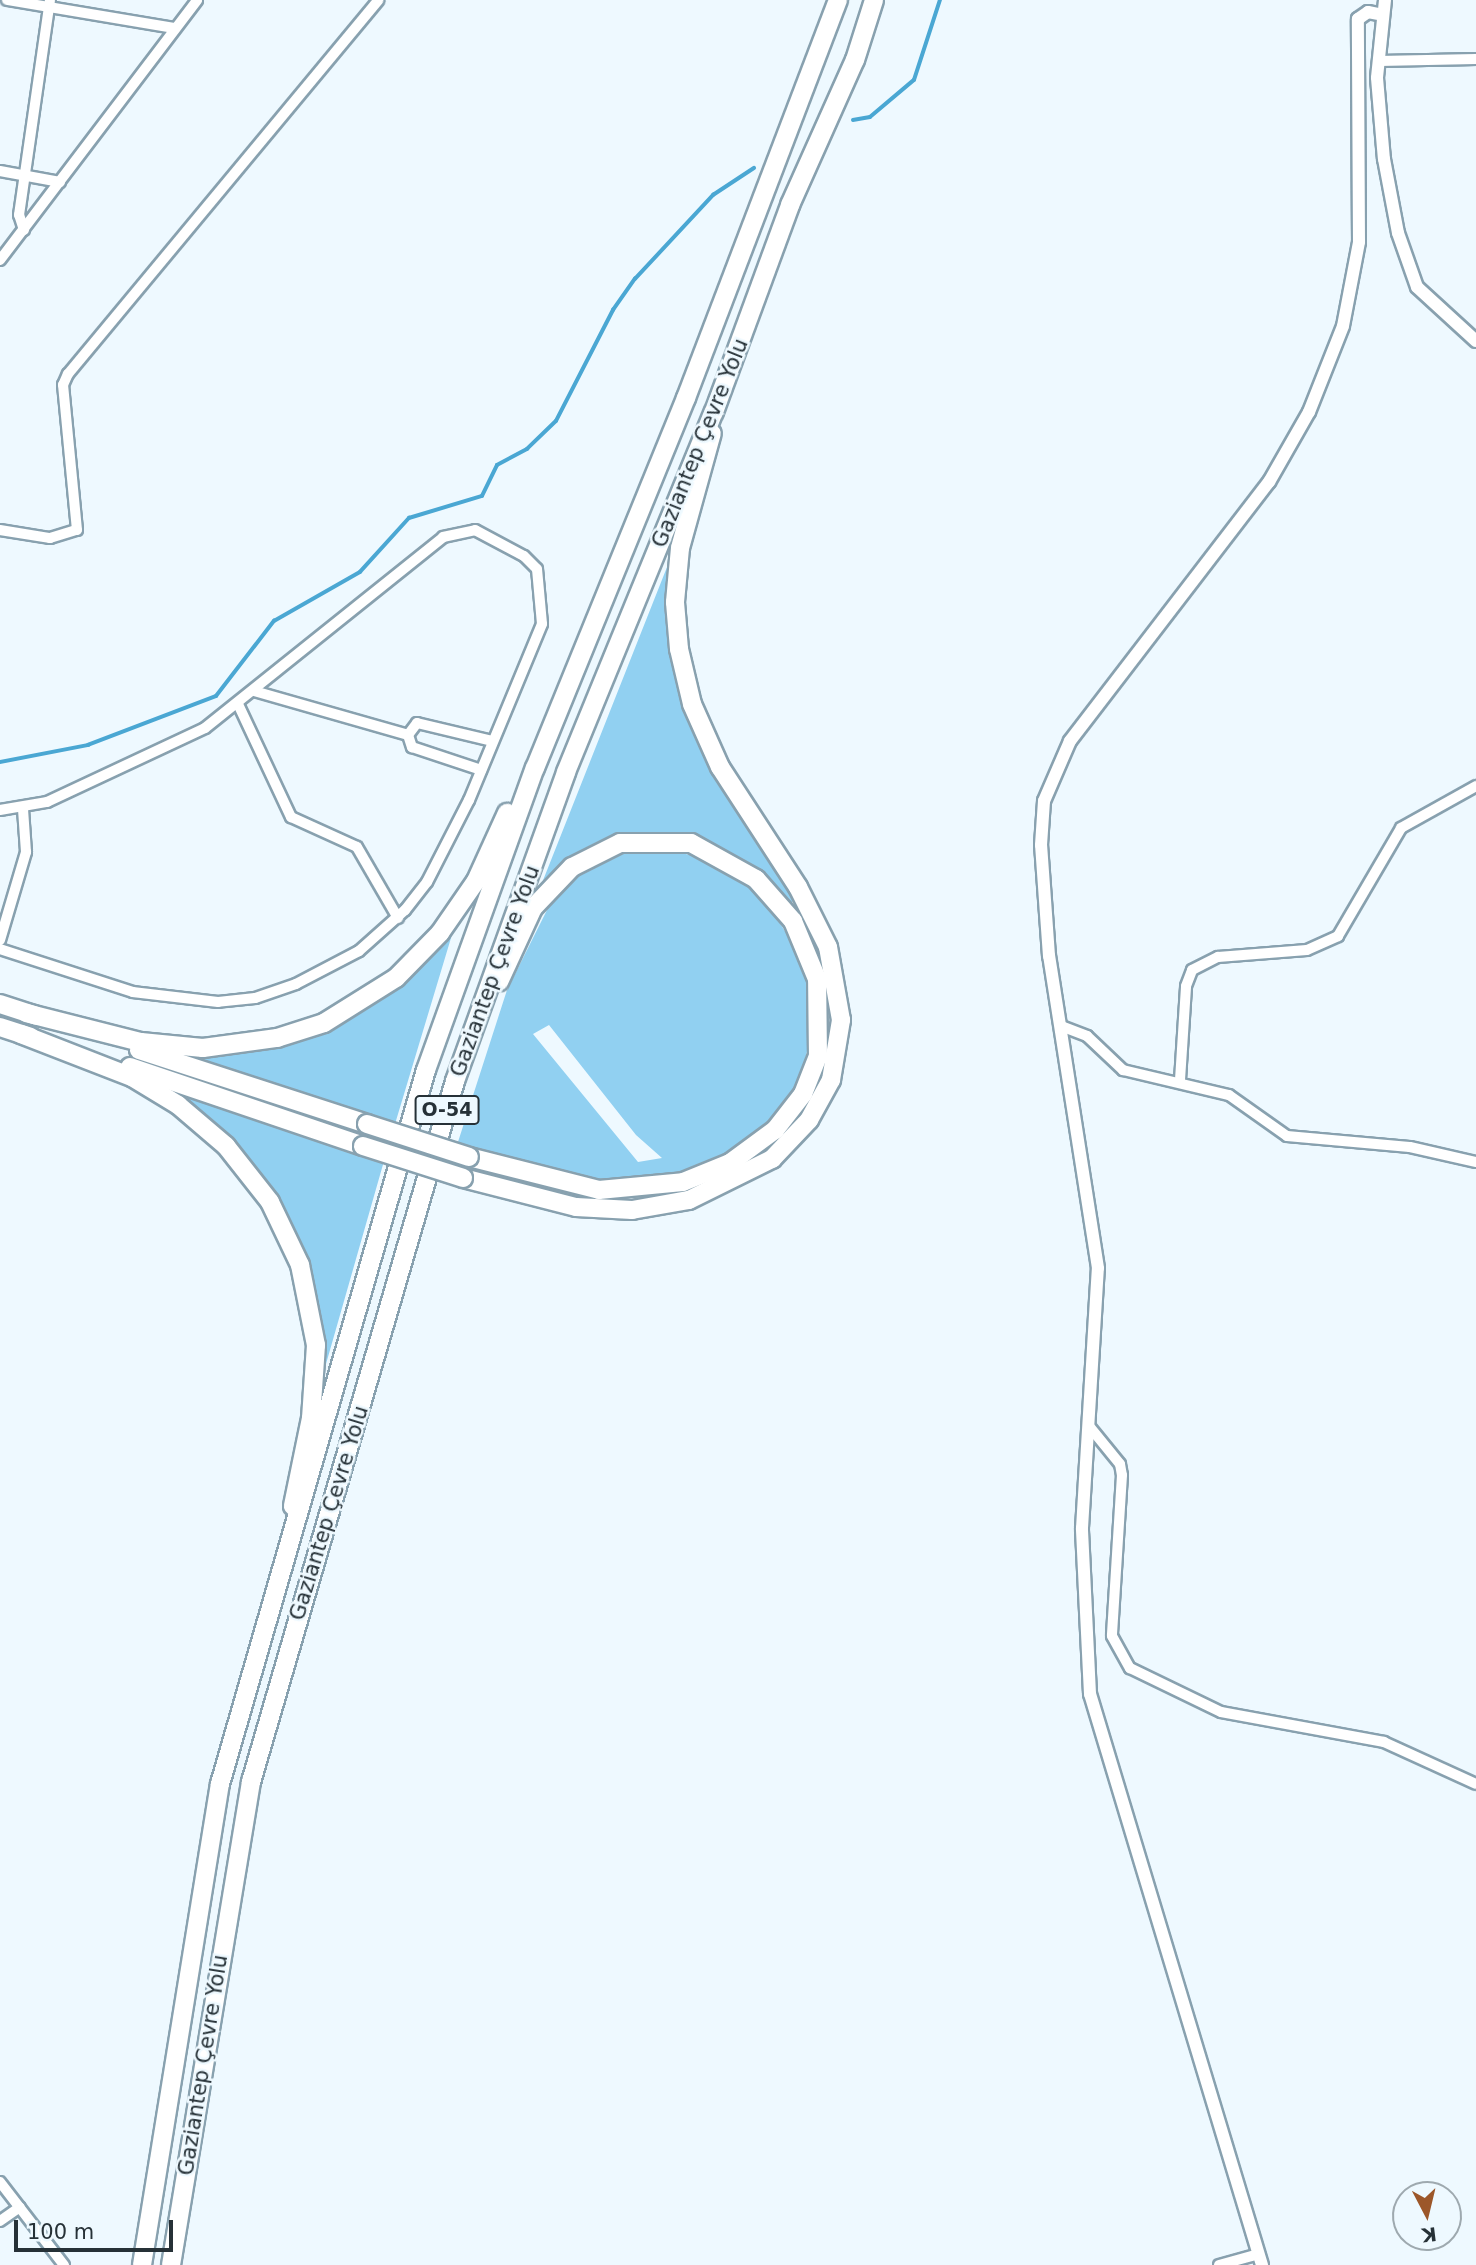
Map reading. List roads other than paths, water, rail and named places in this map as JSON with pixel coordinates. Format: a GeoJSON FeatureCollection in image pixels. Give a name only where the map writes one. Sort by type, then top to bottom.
{"type":"FeatureCollection","features":[{"type":"Feature","properties":{"kind":"highway","name":"Gaziantep Çevre Yolu"},"geometry":{"type":"LineString","coordinates":[[142,2265],[220,1784],[426,1070],[535,768],[686,398],[838,0]]}},
{"type":"Feature","properties":{"kind":"highway","name":"Gaziantep Çevre Yolu"},"geometry":{"type":"LineString","coordinates":[[171,2265],[250,1782],[454,1081],[566,772],[714,412],[790,205],[855,60],[874,0]]}},
{"type":"Feature","properties":{"kind":"highway"},"geometry":{"type":"LineString","coordinates":[[0,1027],[463,1178],[576,1207],[632,1210],[689,1200],[772,1158],[809,1120],[831,1080],[841,1020],[828,947],[798,887],[711,750],[679,649],[675,602],[680,548],[709,456],[714,412]]}},
{"type":"Feature","properties":{"kind":"highway"},"geometry":{"type":"LineString","coordinates":[[26,1013],[141,1042],[203,1048],[277,1038],[324,1023],[396,978],[440,933],[476,881],[535,768]]}},
{"type":"Feature","properties":{"kind":"highway"},"geometry":{"type":"LineString","coordinates":[[0,1004],[469,1157],[599,1190],[683,1182],[730,1163],[775,1130],[811,1077],[821,1017],[811,959],[778,900],[736,865],[691,843],[620,843],[572,867],[533,908],[454,1081]]}},
{"type":"Feature","properties":{"kind":"highway"},"geometry":{"type":"LineString","coordinates":[[21,1034],[132,1077],[178,1105],[249,1172],[287,1233],[313,1310],[316,1345],[311,1418],[295,1481],[290,1541]]}},
{"type":"Feature","properties":{"kind":"street"},"geometry":{"type":"LineString","coordinates":[[7,0],[50,4],[174,27]]}},
{"type":"Feature","properties":{"kind":"street"},"geometry":{"type":"LineString","coordinates":[[0,260],[197,0]]}},
{"type":"Feature","properties":{"kind":"street"},"geometry":{"type":"LineString","coordinates":[[0,530],[50,538],[77,530],[63,385],[68,374],[379,0]]}},
{"type":"Feature","properties":{"kind":"street"},"geometry":{"type":"LineString","coordinates":[[1385,0],[1379,61],[1384,159],[1413,276],[1417,287],[1476,341]]}},
{"type":"Feature","properties":{"kind":"street"},"geometry":{"type":"LineString","coordinates":[[24,230],[19,219],[24,173],[50,4]]}},
{"type":"Feature","properties":{"kind":"street"},"geometry":{"type":"LineString","coordinates":[[1219,2265],[1260,2260],[1090,1694],[1082,1528],[1098,1268],[1042,896],[1044,800],[1070,741],[1269,482],[1309,412],[1343,326],[1359,242],[1358,19],[1368,12],[1383,15]]}},
{"type":"Feature","properties":{"kind":"street"},"geometry":{"type":"LineString","coordinates":[[1379,61],[1476,59]]}},
{"type":"Feature","properties":{"kind":"street"},"geometry":{"type":"LineString","coordinates":[[0,171],[24,173],[60,182]]}},
{"type":"Feature","properties":{"kind":"street"},"geometry":{"type":"LineString","coordinates":[[0,810],[23,809],[205,728],[443,537],[475,530],[524,556],[542,586],[542,624],[450,842],[398,918],[359,951],[296,984],[255,998],[218,1002],[134,992],[0,949]]}},
{"type":"Feature","properties":{"kind":"street"},"geometry":{"type":"LineString","coordinates":[[254,691],[408,735]]}},
{"type":"Feature","properties":{"kind":"street"},"geometry":{"type":"LineString","coordinates":[[238,704],[287,811],[303,826],[357,847],[398,918]]}},
{"type":"Feature","properties":{"kind":"street"},"geometry":{"type":"LineString","coordinates":[[408,735],[417,723],[492,741]]}},
{"type":"Feature","properties":{"kind":"street"},"geometry":{"type":"LineString","coordinates":[[408,735],[412,747],[481,770]]}},
{"type":"Feature","properties":{"kind":"street"},"geometry":{"type":"LineString","coordinates":[[1181,1080],[1186,986],[1192,971],[1218,957],[1307,950],[1338,936],[1401,828],[1476,786]]}},
{"type":"Feature","properties":{"kind":"street"},"geometry":{"type":"LineString","coordinates":[[0,940],[26,852],[23,809]]}},
{"type":"Feature","properties":{"kind":"street"},"geometry":{"type":"LineString","coordinates":[[1061,1026],[1087,1036],[1123,1070],[1181,1080],[1229,1095],[1287,1136],[1410,1147],[1476,1162]]}},
{"type":"Feature","properties":{"kind":"street"},"geometry":{"type":"LineString","coordinates":[[1089,1426],[1120,1464],[1122,1475],[1112,1623],[1118,1653],[1130,1668],[1221,1712],[1384,1742],[1476,1784]]}},
{"type":"Feature","properties":{"kind":"street"},"geometry":{"type":"LineString","coordinates":[[0,2182],[64,2265]]}},
{"type":"Feature","properties":{"kind":"street"},"geometry":{"type":"LineString","coordinates":[[0,2221],[20,2207]]}},
{"type":"Feature","properties":{"kind":"waterway"},"geometry":{"type":"LineString","coordinates":[[853,120],[870,117],[914,80],[940,0]]}},
{"type":"Feature","properties":{"kind":"waterway"},"geometry":{"type":"LineString","coordinates":[[0,762],[88,745],[216,696],[274,621],[360,572],[409,518],[482,496],[497,465],[527,449],[556,421],[613,310],[635,279],[713,195],[754,168]]}}]}
